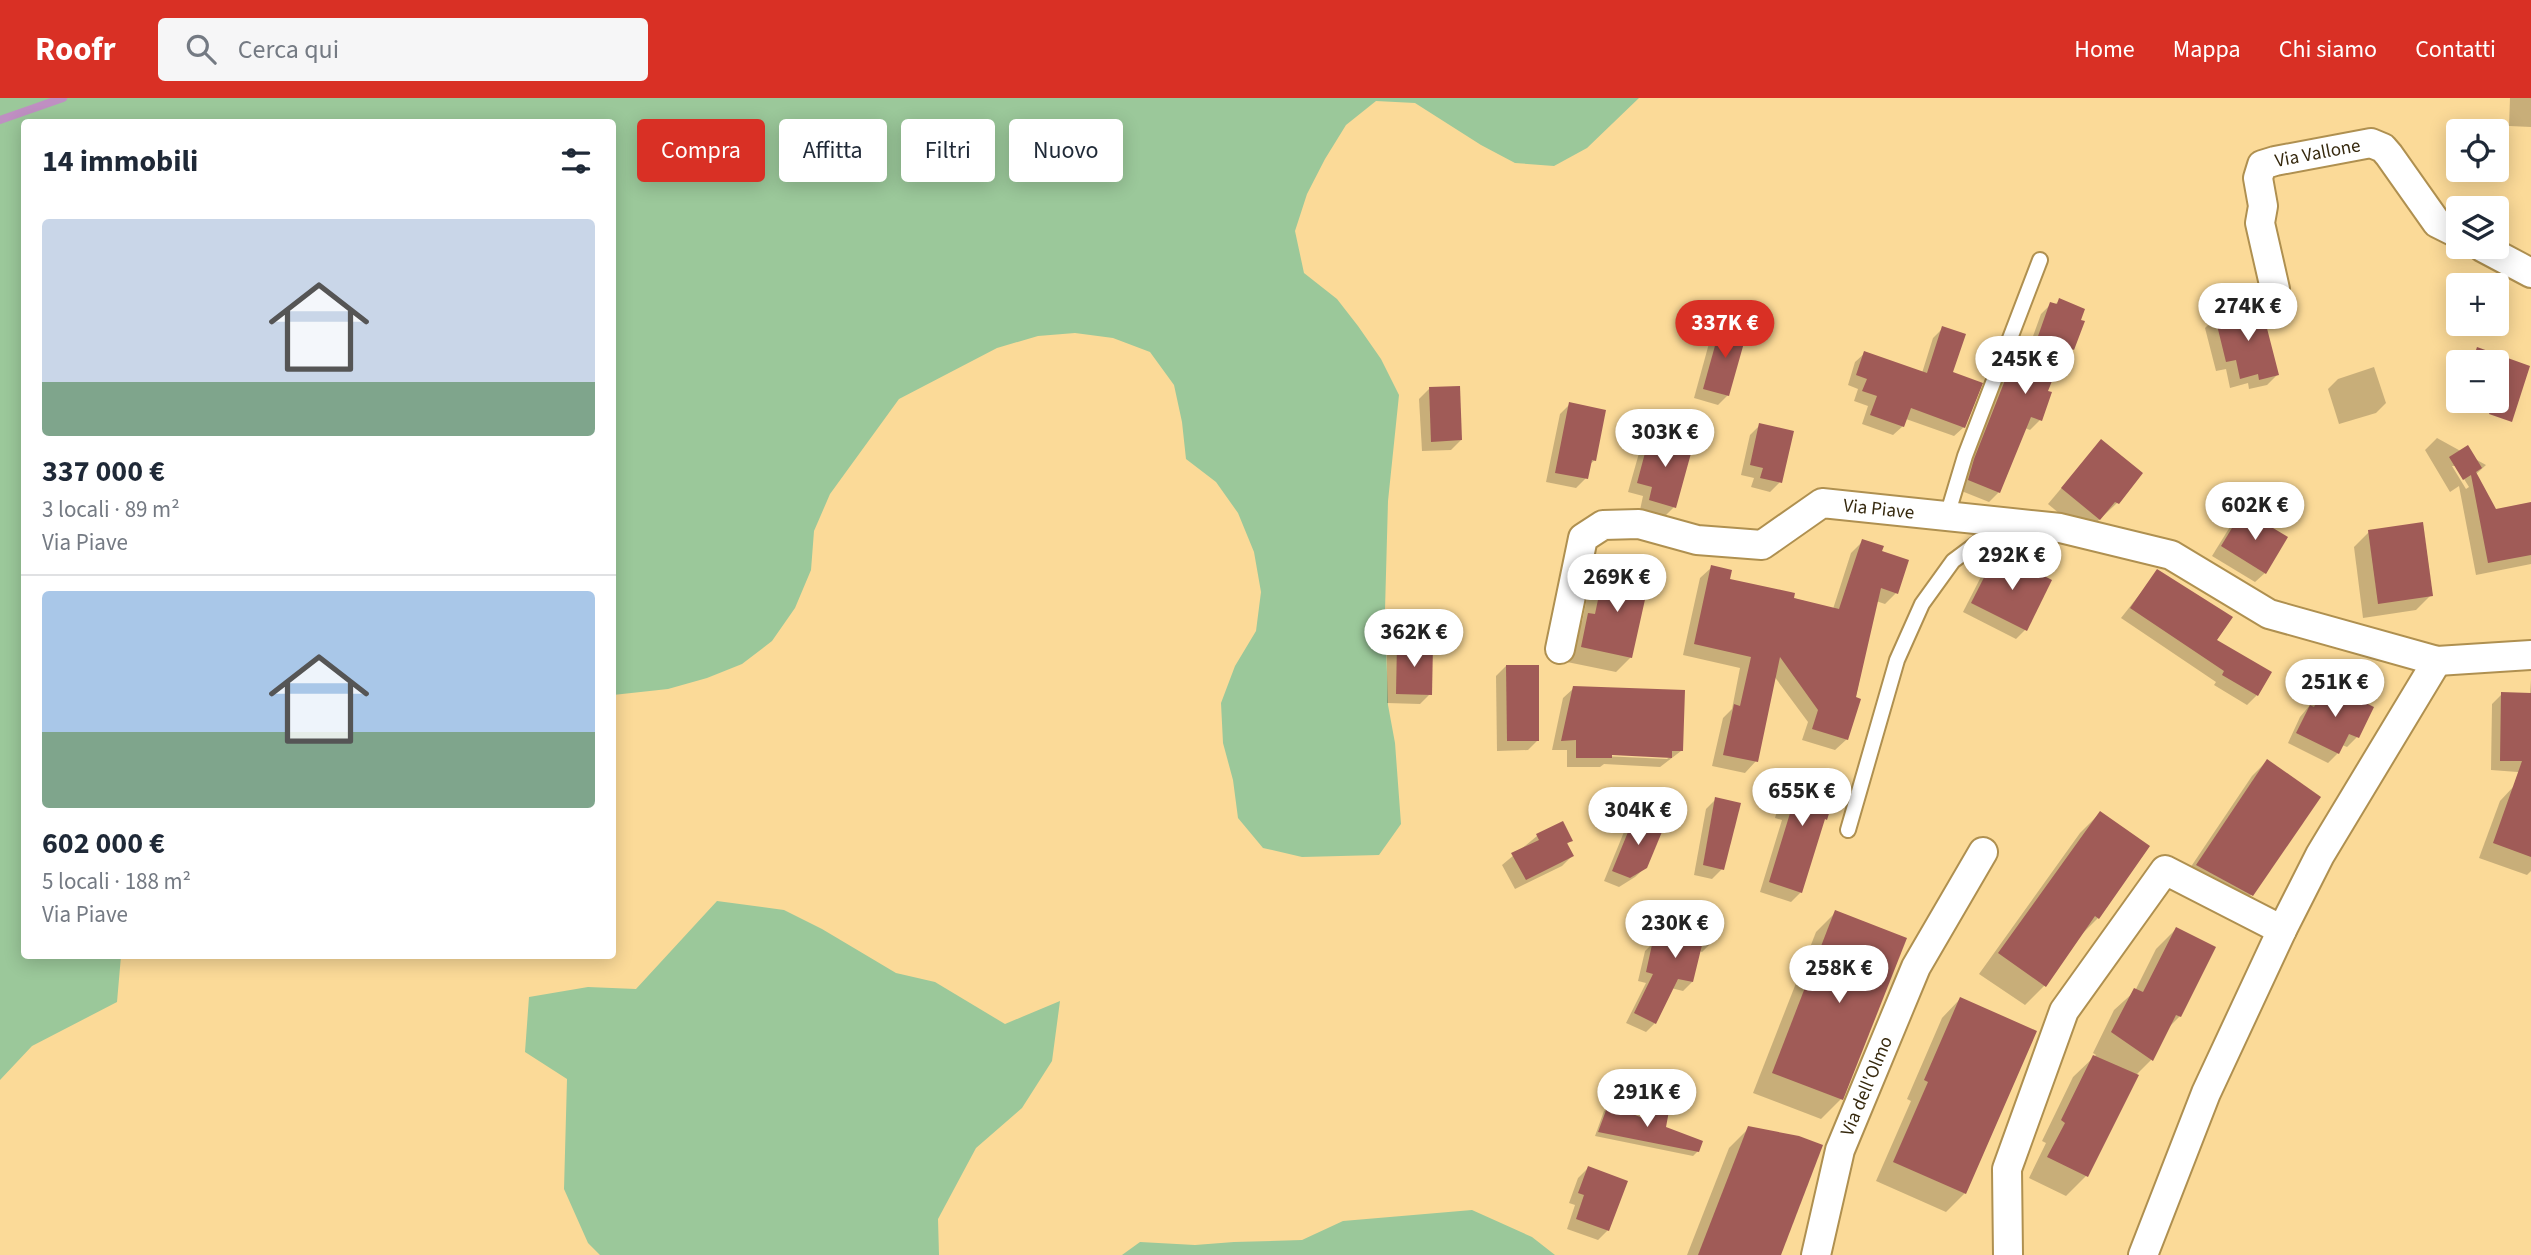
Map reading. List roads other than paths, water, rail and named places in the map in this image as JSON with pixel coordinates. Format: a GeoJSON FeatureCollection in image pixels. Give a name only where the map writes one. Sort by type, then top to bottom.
{"type":"FeatureCollection","features":[{"type":"Feature","properties":{"kind":"street","name":"Via Vallone"},"geometry":{"type":"LineString","coordinates":[[2275,289],[2260,223],[2263,206],[2258,178],[2262,165],[2371,143],[2383,148],[2437,223],[2446,228]]}},
{"type":"Feature","properties":{"kind":"street"},"geometry":{"type":"LineString","coordinates":[[2505,259],[2531,273]]}},
{"type":"Feature","properties":{"kind":"street","name":"Via Piave"},"geometry":{"type":"LineString","coordinates":[[1560,649],[1583,538],[1604,525],[1639,524],[1697,540],[1762,545],[1822,503],[2060,528],[2171,555],[2269,614],[2437,661],[2531,655]]}},
{"type":"Feature","properties":{"kind":"street"},"geometry":{"type":"LineString","coordinates":[[2143,1255],[2206,1093],[2282,930],[2320,855],[2437,661]]}},
{"type":"Feature","properties":{"kind":"street","name":"Via dell'Olmo"},"geometry":{"type":"LineString","coordinates":[[1816,1255],[1840,1150],[1916,968],[1983,852]]}},
{"type":"Feature","properties":{"kind":"street"},"geometry":{"type":"LineString","coordinates":[[2008,1255],[2007,1169],[2064,1011],[2165,870],[2282,930]]}},
{"type":"Feature","properties":{"kind":"lane"},"geometry":{"type":"LineString","coordinates":[[1947,516],[1965,456],[2040,260]]}},
{"type":"Feature","properties":{"kind":"lane"},"geometry":{"type":"LineString","coordinates":[[1848,830],[1897,660],[1922,604],[1953,561],[2005,522]]}},
{"type":"Feature","properties":{"kind":"waterway"},"geometry":{"type":"LineString","coordinates":[[0,120],[63,98]]}}]}
